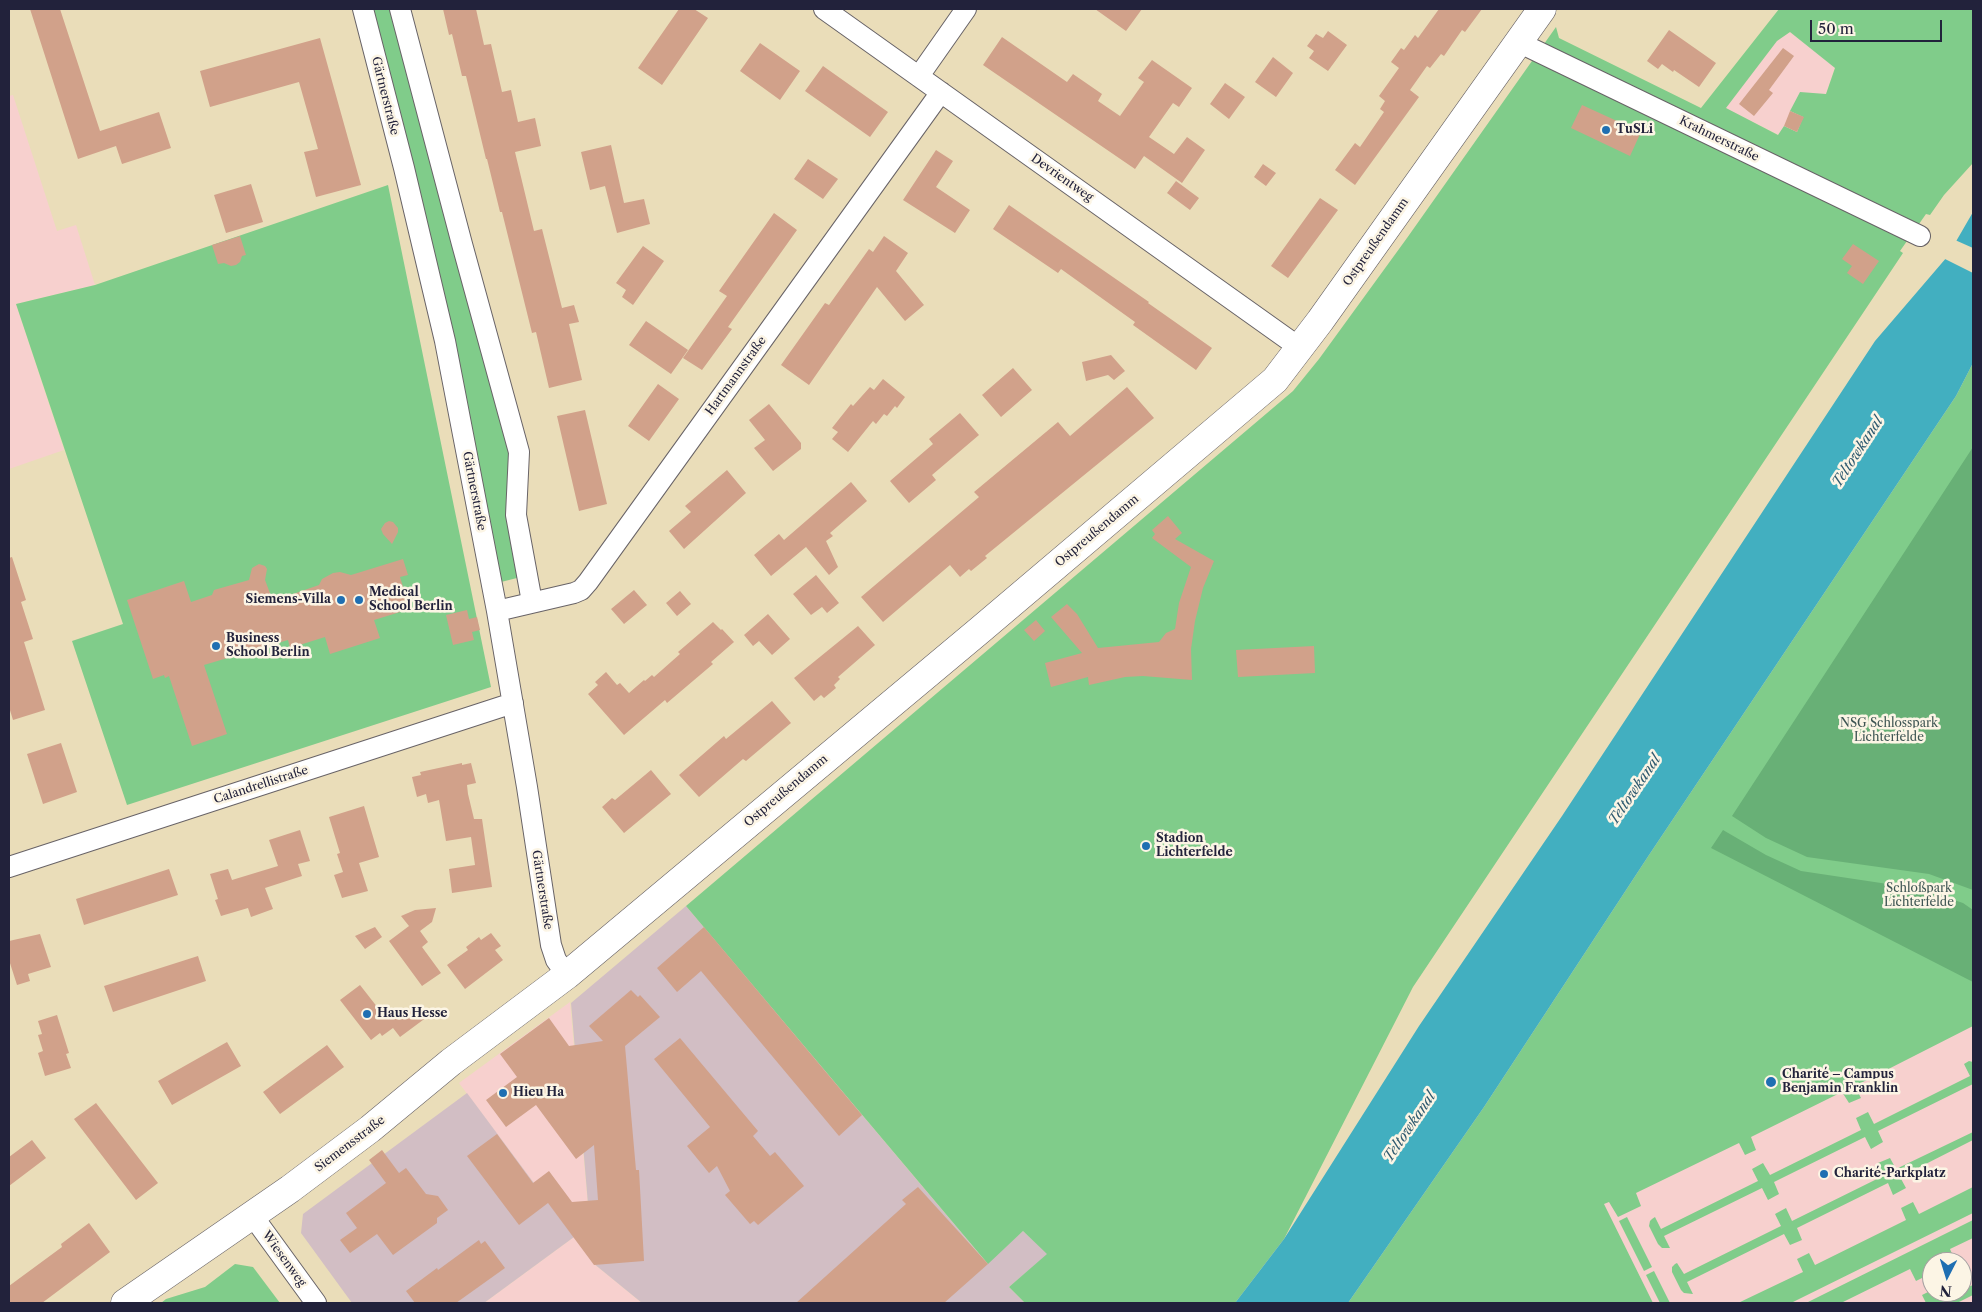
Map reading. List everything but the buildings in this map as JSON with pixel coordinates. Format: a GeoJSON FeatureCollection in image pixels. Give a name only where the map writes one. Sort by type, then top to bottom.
{"type":"FeatureCollection","features":[{"type":"Feature","properties":{"kind":"street","name":"Gärtnerstraße"},"geometry":{"type":"LineString","coordinates":[[363,9],[446,341],[513,703],[551,945],[556,960],[567,975]]}},
{"type":"Feature","properties":{"kind":"street"},"geometry":{"type":"LineString","coordinates":[[400,9],[519,452],[516,515],[532,602]]}},
{"type":"Feature","properties":{"kind":"street","name":"Devrientweg"},"geometry":{"type":"LineString","coordinates":[[824,9],[1300,348]]}},
{"type":"Feature","properties":{"kind":"street"},"geometry":{"type":"LineString","coordinates":[[918,76],[966,9]]}},
{"type":"Feature","properties":{"kind":"street","name":"Ostpreußendamm"},"geometry":{"type":"LineString","coordinates":[[567,975],[1275,380],[1300,348],[1542,9]]}},
{"type":"Feature","properties":{"kind":"street","name":"Krahmerstraße"},"geometry":{"type":"LineString","coordinates":[[1518,42],[1920,236]]}},
{"type":"Feature","properties":{"kind":"street","name":"Hartmannstraße"},"geometry":{"type":"LineString","coordinates":[[497,611],[574,594],[581,590],[588,582],[941,92]]}},
{"type":"Feature","properties":{"kind":"street","name":"Calandrellistraße"},"geometry":{"type":"LineString","coordinates":[[11,860],[513,703]]}},
{"type":"Feature","properties":{"kind":"street","name":"Siemensstraße"},"geometry":{"type":"LineString","coordinates":[[125,1303],[290,1189],[370,1129],[451,1062],[567,975]]}},
{"type":"Feature","properties":{"kind":"street","name":"Wiesenweg"},"geometry":{"type":"LineString","coordinates":[[252,1215],[316,1303]]}},
{"type":"Feature","properties":{"kind":"shaded area"},"geometry":{"type":"Polygon","coordinates":[[[1790,32],[1835,67],[1826,94],[1804,117],[1797,132],[1779,135],[1725,108],[1777,40],[1790,32]]]}},
{"type":"Feature","properties":{"kind":"shaded area"},"geometry":{"type":"Polygon","coordinates":[[[13,95],[57,231],[76,225],[95,285],[16,304],[64,450],[9,469],[9,96],[13,95]]]}},
{"type":"Feature","properties":{"kind":"shaded area"},"geometry":{"type":"Polygon","coordinates":[[[686,906],[987,1263],[1023,1231],[1048,1254],[1009,1287],[1025,1303],[642,1303],[593,1263],[571,1003],[686,906]]]}},
{"type":"Feature","properties":{"kind":"shaded area","name":"Charité-Parkplatz"},"geometry":{"type":"Polygon","coordinates":[[[1973,982],[1973,1303],[1427,1303],[1973,982]]]}},
{"type":"Feature","properties":{"kind":"shaded area"},"geometry":{"type":"Polygon","coordinates":[[[570,1002],[593,1263],[642,1303],[484,1303],[574,1237],[459,1083],[570,1002]]]}},
{"type":"Feature","properties":{"kind":"shaded area"},"geometry":{"type":"Polygon","coordinates":[[[467,1093],[574,1237],[484,1303],[352,1303],[301,1233],[303,1214],[467,1093]]]}},
{"type":"Feature","properties":{"kind":"green space"},"geometry":{"type":"Polygon","coordinates":[[[371,9],[392,9],[509,450],[517,578],[501,582],[371,9]]]}},
{"type":"Feature","properties":{"kind":"green space","name":"Stadion Lichterfelde"},"geometry":{"type":"Polygon","coordinates":[[[1779,9],[1973,9],[1973,163],[1944,195],[1930,215],[1926,214],[1900,251],[1903,253],[1413,987],[1284,1239],[1235,1303],[1025,1303],[1009,1287],[1047,1254],[1023,1231],[988,1264],[686,906],[1293,391],[1319,359],[1407,238],[1556,27],[1559,38],[1701,108],[1779,9]],[[1790,32],[1777,41],[1726,108],[1778,135],[1784,126],[1797,132],[1803,117],[1790,111],[1800,92],[1826,94],[1835,68],[1790,32]]]}},
{"type":"Feature","properties":{"kind":"green space"},"geometry":{"type":"Polygon","coordinates":[[[388,185],[491,687],[127,805],[72,641],[123,624],[16,304],[95,285],[388,185]]]}},
{"type":"Feature","properties":{"kind":"green space","name":"Schloßpark Lichterfelde"},"geometry":{"type":"Polygon","coordinates":[[[1973,363],[1973,1026],[1855,1086],[1861,1098],[1849,1103],[1842,1092],[1751,1137],[1756,1150],[1745,1155],[1739,1143],[1636,1193],[1641,1206],[1618,1217],[1609,1202],[1604,1204],[1653,1303],[1348,1303],[1484,1107],[1649,855],[1956,396],[1973,363]]]}},
{"type":"Feature","properties":{"kind":"green space","name":"NSG Schlosspark Lichterfelde"},"geometry":{"type":"Polygon","coordinates":[[[1973,447],[1973,890],[1929,874],[1807,857],[1766,838],[1732,816],[1973,447]]]}},
{"type":"Feature","properties":{"kind":"green space","name":"Schloßpark Lichterfelde"},"geometry":{"type":"Polygon","coordinates":[[[1723,830],[1766,855],[1801,871],[1921,889],[1963,903],[1973,910],[1973,982],[1711,848],[1723,830]]]}},
{"type":"Feature","properties":{"kind":"green space"},"geometry":{"type":"Polygon","coordinates":[[[1969,1061],[1973,1062],[1973,1084],[1878,1131],[1883,1142],[1871,1149],[1865,1137],[1774,1182],[1779,1194],[1768,1200],[1762,1188],[1664,1236],[1670,1248],[1662,1248],[1658,1244],[1649,1226],[1650,1221],[1655,1217],[1661,1229],[1758,1181],[1752,1169],[1763,1163],[1770,1175],[1861,1130],[1856,1118],[1868,1112],[1874,1124],[1970,1076],[1964,1064],[1969,1061]]]}},
{"type":"Feature","properties":{"kind":"green space"},"geometry":{"type":"Polygon","coordinates":[[[1973,1132],[1973,1140],[1900,1177],[1906,1188],[1893,1195],[1888,1183],[1797,1228],[1802,1240],[1790,1245],[1784,1234],[1687,1282],[1693,1294],[1684,1293],[1681,1290],[1672,1272],[1672,1267],[1675,1264],[1677,1263],[1684,1274],[1781,1226],[1775,1214],[1786,1208],[1792,1221],[1883,1176],[1878,1163],[1890,1158],[1896,1169],[1973,1132]]]}},
{"type":"Feature","properties":{"kind":"green space"},"geometry":{"type":"Polygon","coordinates":[[[1973,1187],[1973,1213],[1791,1303],[1738,1303],[1803,1272],[1797,1259],[1809,1253],[1815,1265],[1906,1220],[1901,1208],[1913,1202],[1919,1214],[1973,1187]]]}},
{"type":"Feature","properties":{"kind":"green space"},"geometry":{"type":"Polygon","coordinates":[[[1627,1217],[1652,1267],[1644,1271],[1619,1221],[1627,1217]]]}},
{"type":"Feature","properties":{"kind":"green space"},"geometry":{"type":"Polygon","coordinates":[[[1973,1220],[1973,1238],[1950,1249],[1951,1252],[1922,1252],[1922,1278],[1916,1281],[1910,1269],[1841,1303],[1806,1303],[1973,1220]]]}},
{"type":"Feature","properties":{"kind":"green space"},"geometry":{"type":"Polygon","coordinates":[[[235,1264],[253,1267],[280,1303],[161,1303],[166,1299],[205,1287],[235,1264]]]}},
{"type":"Feature","properties":{"kind":"green space"},"geometry":{"type":"Polygon","coordinates":[[[1654,1271],[1670,1303],[1660,1303],[1646,1275],[1654,1271]]]}},
{"type":"Feature","properties":{"kind":"green space"},"geometry":{"type":"Polygon","coordinates":[[[1926,1302],[1959,1302],[1957,1303],[1926,1302]]]}},
{"type":"Feature","properties":{"kind":"water","name":"Teltowkanal"},"geometry":{"type":"Polygon","coordinates":[[[1973,212],[1973,363],[1956,396],[1649,855],[1484,1107],[1348,1303],[1235,1303],[1284,1239],[1419,1026],[1562,816],[1875,341],[1947,257],[1973,212]]]}},
{"type":"Feature","properties":{"kind":"pier"},"geometry":{"type":"Polygon","coordinates":[[[1955,240],[1973,248],[1973,273],[1943,258],[1955,240]]]}},
{"type":"Feature","properties":{"kind":"place","name":"TuSLi"},"geometry":{"type":"Point","coordinates":[1606,130]}},
{"type":"Feature","properties":{"kind":"place","name":"Siemens-Villa"},"geometry":{"type":"Point","coordinates":[341,600]}},
{"type":"Feature","properties":{"kind":"place","name":"Medical School Berlin"},"geometry":{"type":"Point","coordinates":[359,600]}},
{"type":"Feature","properties":{"kind":"place","name":"Business School Berlin"},"geometry":{"type":"Point","coordinates":[216,646]}},
{"type":"Feature","properties":{"kind":"place","name":"Stadion Lichterfelde"},"geometry":{"type":"Point","coordinates":[1146,846]}},
{"type":"Feature","properties":{"kind":"place","name":"Haus Hesse"},"geometry":{"type":"Point","coordinates":[367,1014]}},
{"type":"Feature","properties":{"kind":"place","name":"Charité – Campus Benjamin Franklin"},"geometry":{"type":"Point","coordinates":[1771,1082]}},
{"type":"Feature","properties":{"kind":"place","name":"Hieu Ha"},"geometry":{"type":"Point","coordinates":[503,1093]}},
{"type":"Feature","properties":{"kind":"place","name":"Charité-Parkplatz"},"geometry":{"type":"Point","coordinates":[1824,1174]}}]}
